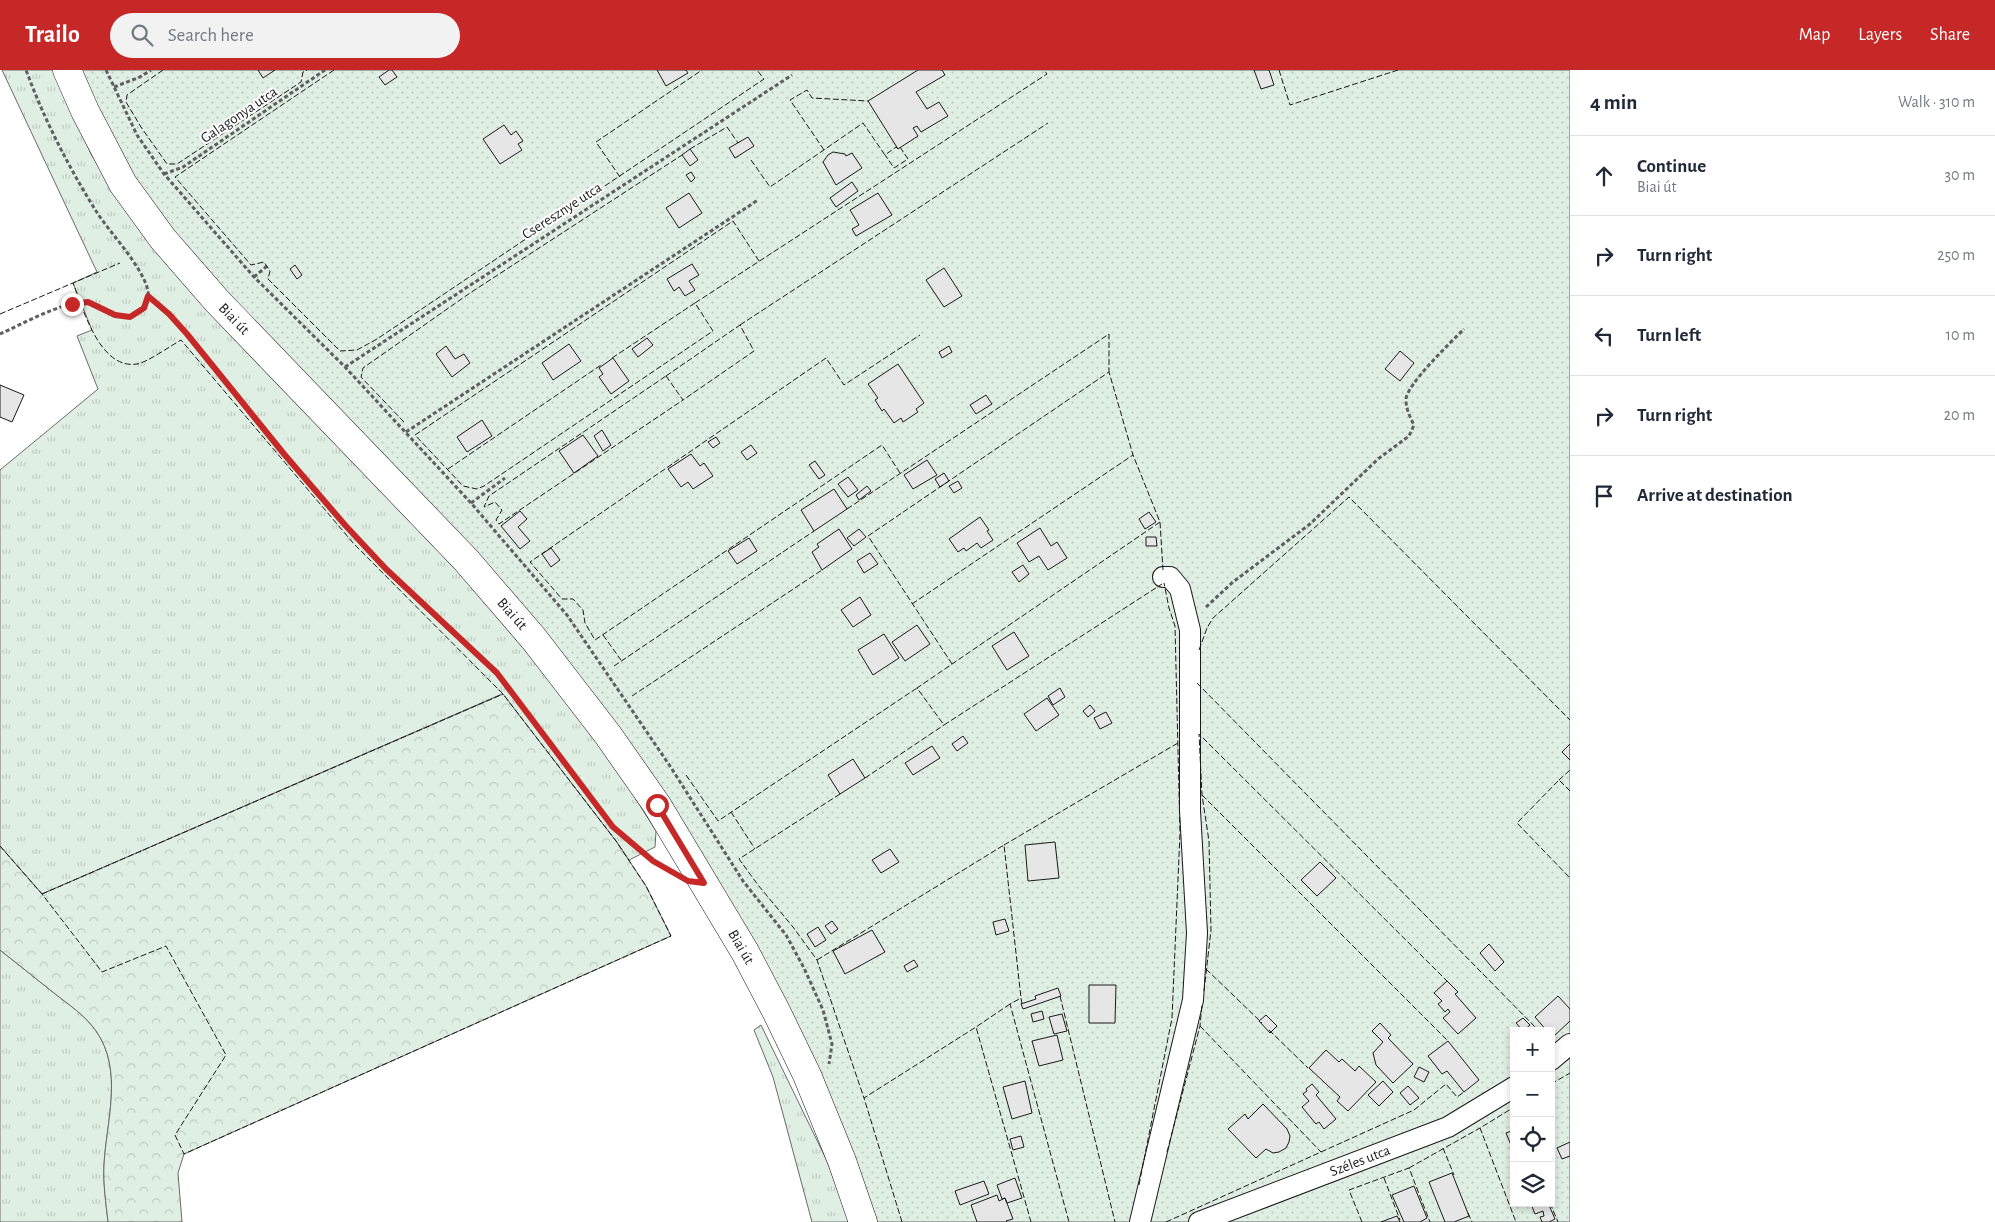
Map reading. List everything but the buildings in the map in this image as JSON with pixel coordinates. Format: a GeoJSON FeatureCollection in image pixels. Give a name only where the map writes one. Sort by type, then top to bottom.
{"type":"FeatureCollection","features":[{"type":"Feature","properties":{"kind":"main road","name":"Biai út"},"geometry":{"type":"LineString","coordinates":[[68,70],[85,112],[122,184],[163,239],[217,301],[466,560],[534,639],[608,735],[657,805],[745,952],[776,1010],[807,1076],[842,1161],[863,1222]]}},
{"type":"Feature","properties":{"kind":"street"},"geometry":{"type":"LineString","coordinates":[[1140,1222],[1193,1000],[1197,933],[1190,811],[1190,630],[1180,589],[1170,578],[1163,577]]}},
{"type":"Feature","properties":{"kind":"street"},"geometry":{"type":"LineString","coordinates":[[1555,1057],[1570,1044]]}},
{"type":"Feature","properties":{"kind":"street","name":"Széles utca"},"geometry":{"type":"LineString","coordinates":[[1199,1222],[1448,1127],[1510,1089]]}},
{"type":"Feature","properties":{"kind":"path"},"geometry":{"type":"LineString","coordinates":[[0,334],[72,304],[88,302],[115,315],[130,317],[144,308],[148,296],[147,288],[140,272],[97,212],[66,159],[36,98],[26,70]]}},
{"type":"Feature","properties":{"kind":"path"},"geometry":{"type":"LineString","coordinates":[[114,88],[140,78],[151,70]]}},
{"type":"Feature","properties":{"kind":"path","name":"Galagonya utca"},"geometry":{"type":"LineString","coordinates":[[164,174],[182,167],[325,70]]}},
{"type":"Feature","properties":{"kind":"path","name":"Cseresznye utca"},"geometry":{"type":"LineString","coordinates":[[345,367],[792,74]]}},
{"type":"Feature","properties":{"kind":"path"},"geometry":{"type":"LineString","coordinates":[[406,432],[758,200]]}},
{"type":"Feature","properties":{"kind":"path"},"geometry":{"type":"LineString","coordinates":[[254,277],[267,266]]}},
{"type":"Feature","properties":{"kind":"path"},"geometry":{"type":"LineString","coordinates":[[148,296],[169,314],[187,334],[284,454],[386,569],[497,673],[613,827],[653,861],[670,871]]}},
{"type":"Feature","properties":{"kind":"path"},"geometry":{"type":"LineString","coordinates":[[1190,630],[1202,610],[1233,582],[1310,524],[1378,459],[1409,436],[1414,425],[1408,414],[1405,398],[1411,385],[1464,329]]}},
{"type":"Feature","properties":{"kind":"path"},"geometry":{"type":"LineString","coordinates":[[471,503],[505,478]]}},
{"type":"Feature","properties":{"kind":"green space"},"geometry":{"type":"Polygon","coordinates":[[[2,70],[54,70],[91,154],[123,206],[320,427],[462,576],[552,682],[615,766],[656,831],[655,847],[629,860],[502,694],[42,894],[0,846],[0,470],[98,389],[77,336],[92,330],[73,283],[97,272],[2,70]]]}},
{"type":"Feature","properties":{"kind":"green space"},"geometry":{"type":"Polygon","coordinates":[[[67,70],[1570,70],[1570,1222],[863,1222],[807,1075],[608,735],[163,239],[67,70]]]}},
{"type":"Feature","properties":{"kind":"green space"},"geometry":{"type":"Polygon","coordinates":[[[503,694],[616,841],[646,886],[671,936],[184,1154],[178,1173],[182,1222],[108,1222],[104,1172],[111,1097],[109,1062],[104,1046],[96,1031],[87,1020],[0,950],[0,846],[42,894],[503,694]]]}},
{"type":"Feature","properties":{"kind":"green space"},"geometry":{"type":"Polygon","coordinates":[[[0,950],[82,1015],[92,1025],[104,1046],[109,1062],[111,1079],[110,1114],[104,1172],[108,1222],[0,1222],[0,950]]]}},
{"type":"Feature","properties":{"kind":"green space"},"geometry":{"type":"Polygon","coordinates":[[[761,1025],[827,1161],[850,1222],[812,1222],[773,1077],[754,1030],[761,1025]]]}},
{"type":"Feature","properties":{"kind":"fence"},"geometry":{"type":"LineString","coordinates":[[163,70],[127,95],[126,102],[167,164],[177,164],[301,82],[303,72],[307,70]]}},
{"type":"Feature","properties":{"kind":"fence"},"geometry":{"type":"LineString","coordinates":[[334,70],[175,177],[251,265],[264,262],[270,271],[268,279],[340,351],[357,350],[377,339],[764,79],[757,70]]}},
{"type":"Feature","properties":{"kind":"fence"},"geometry":{"type":"LineString","coordinates":[[620,177],[596,142],[702,70]]}},
{"type":"Feature","properties":{"kind":"fence"},"geometry":{"type":"LineString","coordinates":[[759,261],[733,221],[415,435],[463,486],[477,489],[484,486],[713,331],[695,303],[1047,74],[1044,70]]}},
{"type":"Feature","properties":{"kind":"fence"},"geometry":{"type":"LineString","coordinates":[[1279,70],[1290,105],[1398,70]]}},
{"type":"Feature","properties":{"kind":"fence"},"geometry":{"type":"LineString","coordinates":[[824,150],[790,100],[807,90],[812,98],[868,101]]}},
{"type":"Feature","properties":{"kind":"fence"},"geometry":{"type":"LineString","coordinates":[[751,160],[770,187],[863,123],[885,155],[896,147],[898,149],[900,147],[908,159],[894,168],[885,155]]}},
{"type":"Feature","properties":{"kind":"fence"},"geometry":{"type":"LineString","coordinates":[[740,325],[1048,123]]}},
{"type":"Feature","properties":{"kind":"fence"},"geometry":{"type":"LineString","coordinates":[[690,149],[727,127],[738,143]]}},
{"type":"Feature","properties":{"kind":"fence"},"geometry":{"type":"LineString","coordinates":[[404,422],[361,377],[363,368],[470,293],[682,155]]}},
{"type":"Feature","properties":{"kind":"fence"},"geometry":{"type":"LineString","coordinates":[[0,314],[120,263]]}},
{"type":"Feature","properties":{"kind":"fence"},"geometry":{"type":"LineString","coordinates":[[0,846],[42,894],[102,972],[166,946],[226,1055],[175,1135],[184,1154],[671,936],[646,886],[616,841],[503,694],[354,544],[181,340],[141,363],[124,363],[113,358],[95,336],[73,283]]}},
{"type":"Feature","properties":{"kind":"fence"},"geometry":{"type":"LineString","coordinates":[[612,358],[695,303]]}},
{"type":"Feature","properties":{"kind":"fence"},"geometry":{"type":"LineString","coordinates":[[666,376],[740,325],[754,351],[683,400]]}},
{"type":"Feature","properties":{"kind":"fence"},"geometry":{"type":"LineString","coordinates":[[847,509],[1109,334],[1109,372]]}},
{"type":"Feature","properties":{"kind":"fence"},"geometry":{"type":"LineString","coordinates":[[900,473],[882,445],[595,640],[585,623],[583,610],[573,599],[562,599],[530,562],[826,358],[844,385],[920,335]]}},
{"type":"Feature","properties":{"kind":"fence"},"geometry":{"type":"LineString","coordinates":[[448,469],[601,365]]}},
{"type":"Feature","properties":{"kind":"fence"},"geometry":{"type":"LineString","coordinates":[[952,664],[868,536],[1109,372],[1133,455],[1160,522],[1163,570]]}},
{"type":"Feature","properties":{"kind":"fence"},"geometry":{"type":"LineString","coordinates":[[666,376],[683,400],[499,524],[496,520],[502,510],[495,502],[484,507],[489,496],[666,376]]}},
{"type":"Feature","properties":{"kind":"fence"},"geometry":{"type":"LineString","coordinates":[[912,604],[1133,455]]}},
{"type":"Feature","properties":{"kind":"fence"},"geometry":{"type":"LineString","coordinates":[[1199,650],[1213,618],[1349,497],[1570,720]]}},
{"type":"Feature","properties":{"kind":"fence"},"geometry":{"type":"LineString","coordinates":[[1160,522],[917,688],[944,725],[1162,584]]}},
{"type":"Feature","properties":{"kind":"fence"},"geometry":{"type":"LineString","coordinates":[[614,666],[814,531]]}},
{"type":"Feature","properties":{"kind":"fence"},"geometry":{"type":"LineString","coordinates":[[632,696],[822,570]]}},
{"type":"Feature","properties":{"kind":"fence"},"geometry":{"type":"LineString","coordinates":[[1139,1185],[1172,1018],[1180,833],[1175,626],[1164,583]]}},
{"type":"Feature","properties":{"kind":"fence"},"geometry":{"type":"LineString","coordinates":[[603,635],[621,660]]}},
{"type":"Feature","properties":{"kind":"fence"},"geometry":{"type":"LineString","coordinates":[[1197,683],[1535,1027]]}},
{"type":"Feature","properties":{"kind":"fence"},"geometry":{"type":"LineString","coordinates":[[686,775],[718,821],[917,688]]}},
{"type":"Feature","properties":{"kind":"fence"},"geometry":{"type":"LineString","coordinates":[[42,894],[503,694]]}},
{"type":"Feature","properties":{"kind":"fence"},"geometry":{"type":"LineString","coordinates":[[865,778],[944,725]]}},
{"type":"Feature","properties":{"kind":"fence"},"geometry":{"type":"LineString","coordinates":[[1204,991],[1211,930],[1209,841],[1202,795],[1199,734],[1447,981]]}},
{"type":"Feature","properties":{"kind":"fence"},"geometry":{"type":"LineString","coordinates":[[1004,845],[1178,743]]}},
{"type":"Feature","properties":{"kind":"fence"},"geometry":{"type":"LineString","coordinates":[[1559,780],[1570,770]]}},
{"type":"Feature","properties":{"kind":"fence"},"geometry":{"type":"LineString","coordinates":[[1570,791],[1559,780],[1517,823],[1570,878]]}},
{"type":"Feature","properties":{"kind":"fence"},"geometry":{"type":"LineString","coordinates":[[840,794],[739,859],[817,960],[864,1098]]}},
{"type":"Feature","properties":{"kind":"fence"},"geometry":{"type":"LineString","coordinates":[[1202,795],[1448,1041]]}},
{"type":"Feature","properties":{"kind":"fence"},"geometry":{"type":"LineString","coordinates":[[731,812],[755,849]]}},
{"type":"Feature","properties":{"kind":"fence"},"geometry":{"type":"LineString","coordinates":[[817,960],[1004,845],[1021,998]]}},
{"type":"Feature","properties":{"kind":"fence"},"geometry":{"type":"LineString","coordinates":[[1206,969],[1262,1023]]}},
{"type":"Feature","properties":{"kind":"fence"},"geometry":{"type":"LineString","coordinates":[[1060,996],[1115,1222]]}},
{"type":"Feature","properties":{"kind":"fence"},"geometry":{"type":"LineString","coordinates":[[1022,1004],[1021,998],[1010,1004],[1069,1222]]}},
{"type":"Feature","properties":{"kind":"fence"},"geometry":{"type":"LineString","coordinates":[[1010,1004],[976,1027],[1031,1222]]}},
{"type":"Feature","properties":{"kind":"fence"},"geometry":{"type":"LineString","coordinates":[[1167,1152],[1200,1026],[1202,1004]]}},
{"type":"Feature","properties":{"kind":"fence"},"geometry":{"type":"LineString","coordinates":[[1200,1026],[1321,1152]]}},
{"type":"Feature","properties":{"kind":"fence"},"geometry":{"type":"LineString","coordinates":[[902,1222],[864,1098],[976,1027]]}},
{"type":"Feature","properties":{"kind":"fence"},"geometry":{"type":"LineString","coordinates":[[1269,1030],[1308,1068]]}},
{"type":"Feature","properties":{"kind":"fence"},"geometry":{"type":"LineString","coordinates":[[1555,1082],[1570,1073]]}},
{"type":"Feature","properties":{"kind":"fence"},"geometry":{"type":"LineString","coordinates":[[1166,1222],[1414,1110],[1446,1084],[1457,1097],[1464,1092]]}},
{"type":"Feature","properties":{"kind":"fence"},"geometry":{"type":"LineString","coordinates":[[1510,1110],[1480,1128],[1516,1222]]}},
{"type":"Feature","properties":{"kind":"fence"},"geometry":{"type":"LineString","coordinates":[[1409,1168],[1480,1128]]}},
{"type":"Feature","properties":{"kind":"fence"},"geometry":{"type":"LineString","coordinates":[[1443,1148],[1454,1175]]}},
{"type":"Feature","properties":{"kind":"fence"},"geometry":{"type":"LineString","coordinates":[[1362,1222],[1349,1190],[1409,1168],[1430,1222]]}},
{"type":"Feature","properties":{"kind":"fence"},"geometry":{"type":"LineString","coordinates":[[1384,1178],[1400,1220]]}},
{"type":"Feature","properties":{"kind":"fence"},"geometry":{"type":"LineString","coordinates":[[1552,1207],[1558,1222]]}},
{"type":"Feature","properties":{"kind":"fence"},"geometry":{"type":"LineString","coordinates":[[1468,1213],[1472,1222]]}},
{"type":"Feature","properties":{"kind":"route"},"geometry":{"type":"LineString","coordinates":[[72,304],[88,302],[115,315],[130,317],[144,308],[148,296],[169,314],[345,525],[386,569],[497,673],[613,827],[653,861],[688,881],[704,883],[657,805]]}}]}
